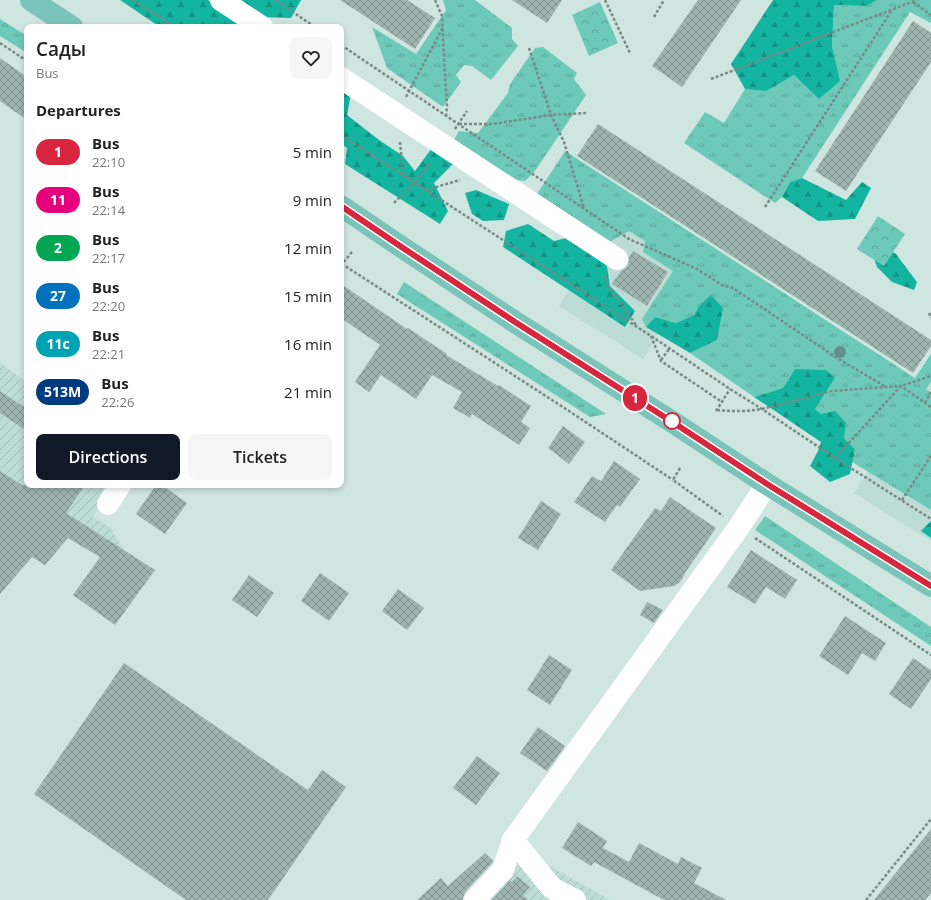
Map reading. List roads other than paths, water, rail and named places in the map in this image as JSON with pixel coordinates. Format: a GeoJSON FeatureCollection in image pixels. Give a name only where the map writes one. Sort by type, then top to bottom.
{"type":"FeatureCollection","features":[{"type":"Feature","properties":{"kind":"main road"},"geometry":{"type":"LineString","coordinates":[[31,0],[67,24]]}},
{"type":"Feature","properties":{"kind":"main road"},"geometry":{"type":"LineString","coordinates":[[344,208],[515,322],[767,484],[931,586]]}},
{"type":"Feature","properties":{"kind":"street"},"geometry":{"type":"LineString","coordinates":[[221,0],[257,24]]}},
{"type":"Feature","properties":{"kind":"street"},"geometry":{"type":"LineString","coordinates":[[344,80],[617,259]]}},
{"type":"Feature","properties":{"kind":"street"},"geometry":{"type":"LineString","coordinates":[[475,900],[503,870],[513,840],[739,527],[767,484]]}},
{"type":"Feature","properties":{"kind":"street"},"geometry":{"type":"LineString","coordinates":[[108,504],[118,488]]}},
{"type":"Feature","properties":{"kind":"street"},"geometry":{"type":"LineString","coordinates":[[513,840],[552,888],[576,900]]}}]}
